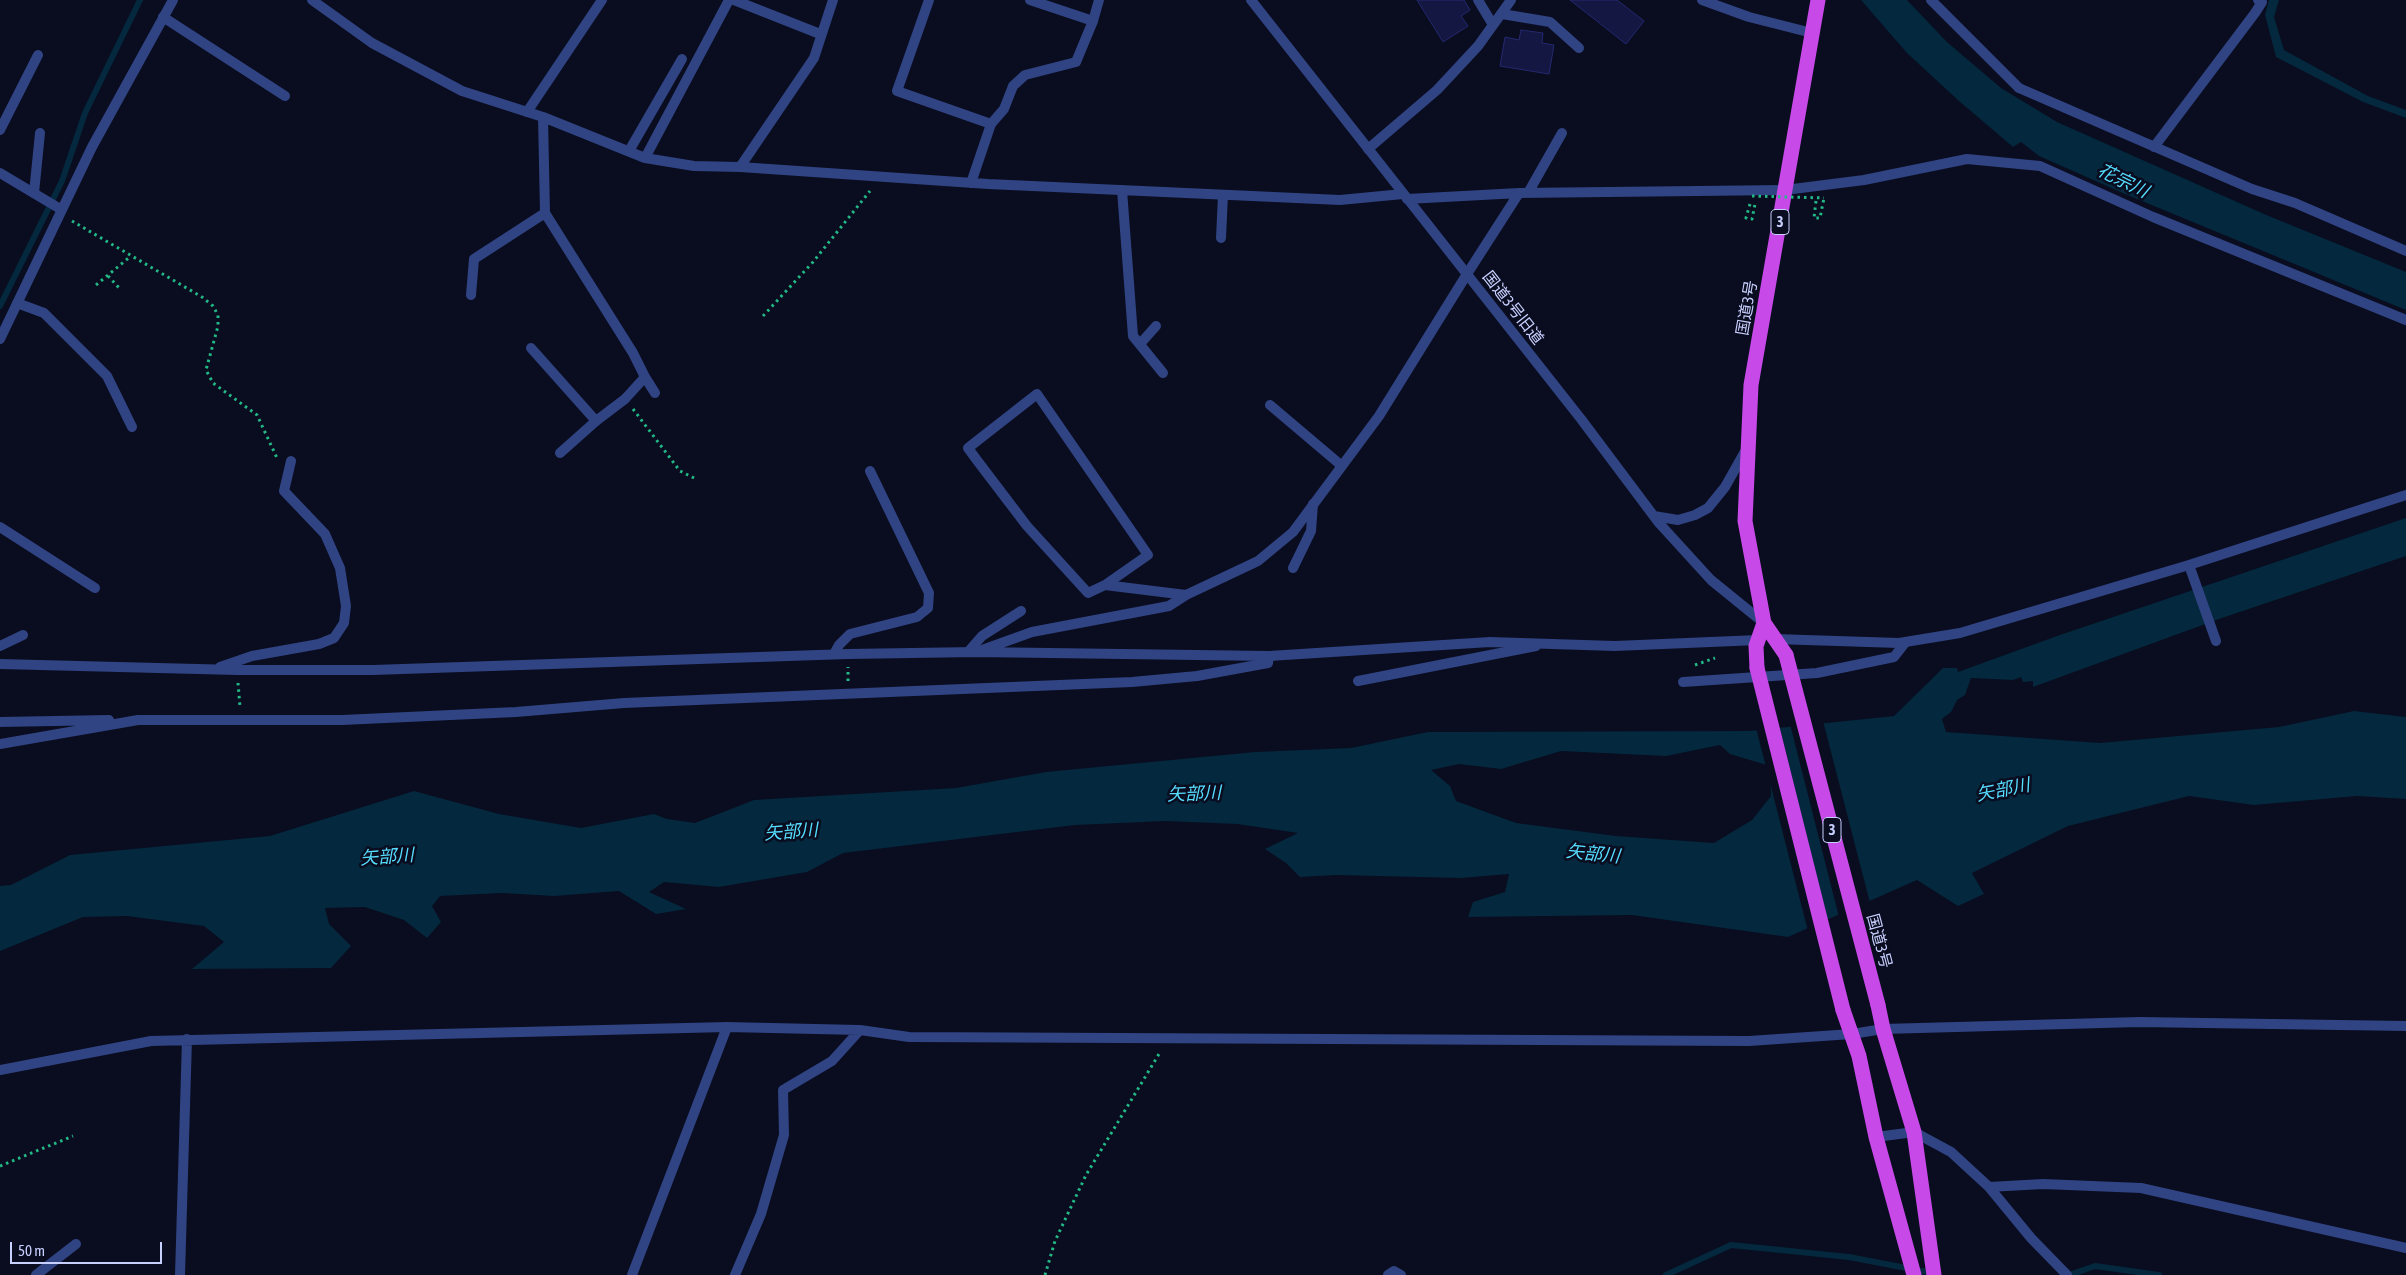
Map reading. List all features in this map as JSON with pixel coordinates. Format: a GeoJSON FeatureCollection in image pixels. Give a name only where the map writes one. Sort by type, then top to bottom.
{"type":"FeatureCollection","features":[{"type":"Feature","properties":{"kind":"highway","name":"国道3号"},"geometry":{"type":"LineString","coordinates":[[1818,0],[1751,385],[1745,521],[1764,623],[1786,656],[1883,1029],[1914,1132],[1934,1275]]}},
{"type":"Feature","properties":{"kind":"highway","name":"国道3号"},"geometry":{"type":"LineString","coordinates":[[1764,623],[1756,646],[1757,668],[1843,1010],[1852,1034],[1876,1137],[1914,1275]]}},
{"type":"Feature","properties":{"kind":"street"},"geometry":{"type":"LineString","coordinates":[[0,339],[2,327],[17,303],[92,147],[173,0]]}},
{"type":"Feature","properties":{"kind":"street"},"geometry":{"type":"LineString","coordinates":[[312,0],[372,43],[462,92],[527,112],[645,158],[694,166],[1340,200],[1405,196],[1524,193],[1785,190],[1864,180],[1967,159],[2040,166],[2153,217],[2406,320]]}},
{"type":"Feature","properties":{"kind":"street"},"geometry":{"type":"LineString","coordinates":[[527,112],[602,0]]}},
{"type":"Feature","properties":{"kind":"street"},"geometry":{"type":"LineString","coordinates":[[645,158],[729,0]]}},
{"type":"Feature","properties":{"kind":"street"},"geometry":{"type":"LineString","coordinates":[[734,0],[820,34]]}},
{"type":"Feature","properties":{"kind":"street"},"geometry":{"type":"LineString","coordinates":[[740,167],[814,58],[820,34],[833,0]]}},
{"type":"Feature","properties":{"kind":"street"},"geometry":{"type":"LineString","coordinates":[[929,0],[897,91],[991,124]]}},
{"type":"Feature","properties":{"kind":"street"},"geometry":{"type":"LineString","coordinates":[[1030,0],[1093,21]]}},
{"type":"Feature","properties":{"kind":"street"},"geometry":{"type":"LineString","coordinates":[[971,182],[991,124],[1004,109],[1013,86],[1024,75],[1076,62],[1093,21],[1099,0]]}},
{"type":"Feature","properties":{"kind":"street","name":"国道3号旧道"},"geometry":{"type":"LineString","coordinates":[[1251,0],[1581,418],[1654,516],[1711,580],[1764,623]]}},
{"type":"Feature","properties":{"kind":"street"},"geometry":{"type":"LineString","coordinates":[[1478,0],[1493,25]]}},
{"type":"Feature","properties":{"kind":"street"},"geometry":{"type":"LineString","coordinates":[[1368,149],[1437,90],[1478,46],[1511,0]]}},
{"type":"Feature","properties":{"kind":"street"},"geometry":{"type":"LineString","coordinates":[[1702,0],[1749,17],[1812,33]]}},
{"type":"Feature","properties":{"kind":"street"},"geometry":{"type":"LineString","coordinates":[[1931,0],[2020,88],[2154,147],[2406,251]]}},
{"type":"Feature","properties":{"kind":"street"},"geometry":{"type":"LineString","coordinates":[[2154,147],[2255,13],[2262,2],[2258,0]]}},
{"type":"Feature","properties":{"kind":"street"},"geometry":{"type":"LineString","coordinates":[[1502,14],[1550,22],[1579,48]]}},
{"type":"Feature","properties":{"kind":"street"},"geometry":{"type":"LineString","coordinates":[[163,17],[285,96]]}},
{"type":"Feature","properties":{"kind":"street"},"geometry":{"type":"LineString","coordinates":[[0,130],[38,54]]}},
{"type":"Feature","properties":{"kind":"street"},"geometry":{"type":"LineString","coordinates":[[629,151],[682,58]]}},
{"type":"Feature","properties":{"kind":"street"},"geometry":{"type":"LineString","coordinates":[[543,118],[545,213],[633,353],[655,393]]}},
{"type":"Feature","properties":{"kind":"street"},"geometry":{"type":"LineString","coordinates":[[34,194],[40,133]]}},
{"type":"Feature","properties":{"kind":"street"},"geometry":{"type":"LineString","coordinates":[[972,652],[1032,632],[1169,606],[1186,595],[1258,561],[1292,532],[1379,416],[1467,274],[1524,193],[1562,133]]}},
{"type":"Feature","properties":{"kind":"street"},"geometry":{"type":"LineString","coordinates":[[0,173],[61,212]]}},
{"type":"Feature","properties":{"kind":"street"},"geometry":{"type":"LineString","coordinates":[[1122,190],[1133,336],[1163,373]]}},
{"type":"Feature","properties":{"kind":"street"},"geometry":{"type":"LineString","coordinates":[[1221,238],[1223,195]]}},
{"type":"Feature","properties":{"kind":"street"},"geometry":{"type":"LineString","coordinates":[[471,295],[474,259],[545,213]]}},
{"type":"Feature","properties":{"kind":"street"},"geometry":{"type":"LineString","coordinates":[[17,303],[44,313],[107,376],[132,427]]}},
{"type":"Feature","properties":{"kind":"street"},"geometry":{"type":"LineString","coordinates":[[1140,344],[1156,326]]}},
{"type":"Feature","properties":{"kind":"street"},"geometry":{"type":"LineString","coordinates":[[532,348],[596,421]]}},
{"type":"Feature","properties":{"kind":"street"},"geometry":{"type":"LineString","coordinates":[[560,452],[625,399],[645,377]]}},
{"type":"Feature","properties":{"kind":"street"},"geometry":{"type":"LineString","coordinates":[[1105,585],[1148,555],[1037,394],[968,448],[1027,526],[1088,593],[1105,585],[1186,595]]}},
{"type":"Feature","properties":{"kind":"street"},"geometry":{"type":"LineString","coordinates":[[1270,405],[1342,466]]}},
{"type":"Feature","properties":{"kind":"street"},"geometry":{"type":"LineString","coordinates":[[1654,516],[1678,520],[1695,515],[1708,508],[1725,487],[1748,445]]}},
{"type":"Feature","properties":{"kind":"street"},"geometry":{"type":"LineString","coordinates":[[212,670],[252,656],[319,644],[334,638],[344,623],[346,606],[340,568],[325,534],[284,491],[291,461]]}},
{"type":"Feature","properties":{"kind":"street"},"geometry":{"type":"LineString","coordinates":[[834,654],[839,645],[850,634],[917,617],[928,608],[929,593],[870,471]]}},
{"type":"Feature","properties":{"kind":"street"},"geometry":{"type":"LineString","coordinates":[[1775,639],[1904,642],[1960,633],[2189,565],[2406,495]]}},
{"type":"Feature","properties":{"kind":"street"},"geometry":{"type":"LineString","coordinates":[[1293,568],[1311,531],[1313,504]]}},
{"type":"Feature","properties":{"kind":"street"},"geometry":{"type":"LineString","coordinates":[[0,527],[95,588]]}},
{"type":"Feature","properties":{"kind":"street"},"geometry":{"type":"LineString","coordinates":[[2189,565],[2216,640]]}},
{"type":"Feature","properties":{"kind":"street"},"geometry":{"type":"LineString","coordinates":[[972,652],[982,636],[1021,611]]}},
{"type":"Feature","properties":{"kind":"street"},"geometry":{"type":"LineString","coordinates":[[0,646],[23,634]]}},
{"type":"Feature","properties":{"kind":"street"},"geometry":{"type":"LineString","coordinates":[[0,664],[212,670],[373,670],[834,654],[972,652],[1269,656],[1490,642],[1615,646],[1758,640]]}},
{"type":"Feature","properties":{"kind":"street"},"geometry":{"type":"LineString","coordinates":[[1683,682],[1817,672],[1894,657],[1904,642]]}},
{"type":"Feature","properties":{"kind":"street"},"geometry":{"type":"LineString","coordinates":[[1358,681],[1543,645]]}},
{"type":"Feature","properties":{"kind":"street"},"geometry":{"type":"LineString","coordinates":[[0,722],[241,718],[342,720],[516,712],[624,703],[1150,680],[1197,676],[1268,663],[1269,656]]}},
{"type":"Feature","properties":{"kind":"street"},"geometry":{"type":"LineString","coordinates":[[0,744],[138,720]]}},
{"type":"Feature","properties":{"kind":"street"},"geometry":{"type":"LineString","coordinates":[[0,1070],[151,1040],[727,1027],[860,1030],[909,1037],[1749,1041],[1852,1034],[1883,1029],[2139,1022],[2406,1026]]}},
{"type":"Feature","properties":{"kind":"street"},"geometry":{"type":"LineString","coordinates":[[632,1275],[727,1027]]}},
{"type":"Feature","properties":{"kind":"street"},"geometry":{"type":"LineString","coordinates":[[735,1275],[761,1214],[784,1135],[783,1090],[832,1061],[860,1030]]}},
{"type":"Feature","properties":{"kind":"street"},"geometry":{"type":"LineString","coordinates":[[180,1275],[187,1039]]}},
{"type":"Feature","properties":{"kind":"street"},"geometry":{"type":"LineString","coordinates":[[1876,1137],[1914,1132],[1951,1152],[1989,1187],[2031,1238],[2067,1275]]}},
{"type":"Feature","properties":{"kind":"street"},"geometry":{"type":"LineString","coordinates":[[1989,1187],[2043,1184],[2141,1188],[2406,1248]]}},
{"type":"Feature","properties":{"kind":"street"},"geometry":{"type":"LineString","coordinates":[[36,1275],[76,1244]]}},
{"type":"Feature","properties":{"kind":"street"},"geometry":{"type":"LineString","coordinates":[[1388,1275],[1394,1271],[1402,1275]]}},
{"type":"Feature","properties":{"kind":"path"},"geometry":{"type":"LineString","coordinates":[[763,316],[813,262],[868,194],[874,186],[876,176]]}},
{"type":"Feature","properties":{"kind":"path"},"geometry":{"type":"LineString","coordinates":[[1752,196],[1824,198],[1820,218],[1814,218],[1816,201]]}},
{"type":"Feature","properties":{"kind":"path"},"geometry":{"type":"LineString","coordinates":[[1746,218],[1752,219],[1756,201]]}},
{"type":"Feature","properties":{"kind":"path"},"geometry":{"type":"LineString","coordinates":[[61,212],[131,256],[202,297],[213,306],[218,315],[218,326],[206,370],[213,383],[257,415],[287,480]]}},
{"type":"Feature","properties":{"kind":"path"},"geometry":{"type":"LineString","coordinates":[[96,285],[131,256]]}},
{"type":"Feature","properties":{"kind":"path"},"geometry":{"type":"LineString","coordinates":[[108,276],[121,290]]}},
{"type":"Feature","properties":{"kind":"path"},"geometry":{"type":"LineString","coordinates":[[625,399],[680,471],[696,479]]}},
{"type":"Feature","properties":{"kind":"path"},"geometry":{"type":"LineString","coordinates":[[848,654],[848,694]]}},
{"type":"Feature","properties":{"kind":"path"},"geometry":{"type":"LineString","coordinates":[[1692,666],[1717,657]]}},
{"type":"Feature","properties":{"kind":"path"},"geometry":{"type":"LineString","coordinates":[[237,670],[241,718]]}},
{"type":"Feature","properties":{"kind":"path"},"geometry":{"type":"LineString","coordinates":[[1045,1275],[1055,1240],[1086,1175],[1168,1038]]}},
{"type":"Feature","properties":{"kind":"path"},"geometry":{"type":"LineString","coordinates":[[0,1166],[73,1136]]}},
{"type":"Feature","properties":{"kind":"water","name":"花宗川"},"geometry":{"type":"Polygon","coordinates":[[[1861,0],[1907,0],[1947,42],[2001,88],[2057,122],[2264,214],[2406,272],[2406,310],[2125,194],[2039,156],[2021,142],[2013,147],[1907,53],[1861,0]]]}},
{"type":"Feature","properties":{"kind":"water"},"geometry":{"type":"Polygon","coordinates":[[[2269,0],[2279,0],[2274,17],[2284,50],[2368,96],[2406,110],[2406,118],[2363,102],[2276,57],[2265,15],[2269,0]]]}},
{"type":"Feature","properties":{"kind":"water","name":"矢部川"},"geometry":{"type":"Polygon","coordinates":[[[2406,518],[2406,556],[2219,619],[2033,687],[2033,681],[2023,682],[2021,677],[2013,680],[1971,678],[1965,695],[1957,700],[1951,712],[1942,719],[1946,732],[2100,743],[2279,727],[2354,711],[2406,717],[2406,799],[2357,796],[2254,805],[2189,796],[2068,826],[1972,873],[1984,894],[1958,906],[1917,880],[1788,937],[1632,915],[1468,917],[1473,902],[1505,892],[1509,874],[1461,878],[1336,875],[1300,877],[1286,863],[1265,849],[1298,833],[1237,824],[1166,821],[1075,825],[843,853],[807,872],[719,887],[664,882],[649,892],[686,909],[656,914],[619,891],[554,896],[502,893],[440,896],[432,906],[441,922],[427,938],[404,920],[365,907],[325,908],[329,924],[351,946],[331,968],[192,969],[224,942],[204,926],[127,916],[83,917],[0,951],[0,886],[11,885],[70,855],[270,836],[414,791],[499,814],[581,828],[654,814],[667,819],[695,823],[754,800],[956,788],[1046,772],[1255,752],[1351,748],[1428,732],[1749,731],[1894,716],[1943,668],[1957,668],[1958,672],[2057,636],[2406,518]],[[1720,745],[1666,756],[1561,751],[1501,769],[1459,764],[1431,770],[1450,786],[1456,801],[1516,823],[1616,836],[1714,843],[1752,820],[1771,796],[1770,766],[1730,754],[1720,745]]]}},
{"type":"Feature","properties":{"kind":"pier"},"geometry":{"type":"Polygon","coordinates":[[[1823,721],[1870,903],[1839,917],[1790,724],[1823,721]]]}},
{"type":"Feature","properties":{"kind":"pier"},"geometry":{"type":"Polygon","coordinates":[[[1779,725],[1828,922],[1808,931],[1756,728],[1779,725]]]}},
{"type":"Feature","properties":{"kind":"building"},"geometry":{"type":"Polygon","coordinates":[[[1417,0],[1464,0],[1470,10],[1461,16],[1468,26],[1443,42],[1417,0]]]}},
{"type":"Feature","properties":{"kind":"building"},"geometry":{"type":"Polygon","coordinates":[[[1570,0],[1617,0],[1644,21],[1626,44],[1570,0]]]}},
{"type":"Feature","properties":{"kind":"building"},"geometry":{"type":"Polygon","coordinates":[[[1521,30],[1543,33],[1542,43],[1554,45],[1549,74],[1500,66],[1505,37],[1519,40],[1521,30]]]}},
{"type":"Feature","properties":{"kind":"waterway"},"geometry":{"type":"LineString","coordinates":[[0,306],[62,181],[85,113],[140,0]]}},
{"type":"Feature","properties":{"kind":"waterway"},"geometry":{"type":"LineString","coordinates":[[1666,1275],[1731,1245],[1849,1257],[1932,1273]]}},
{"type":"Feature","properties":{"kind":"waterway"},"geometry":{"type":"LineString","coordinates":[[2069,1275],[2095,1266],[2159,1275]]}}]}
